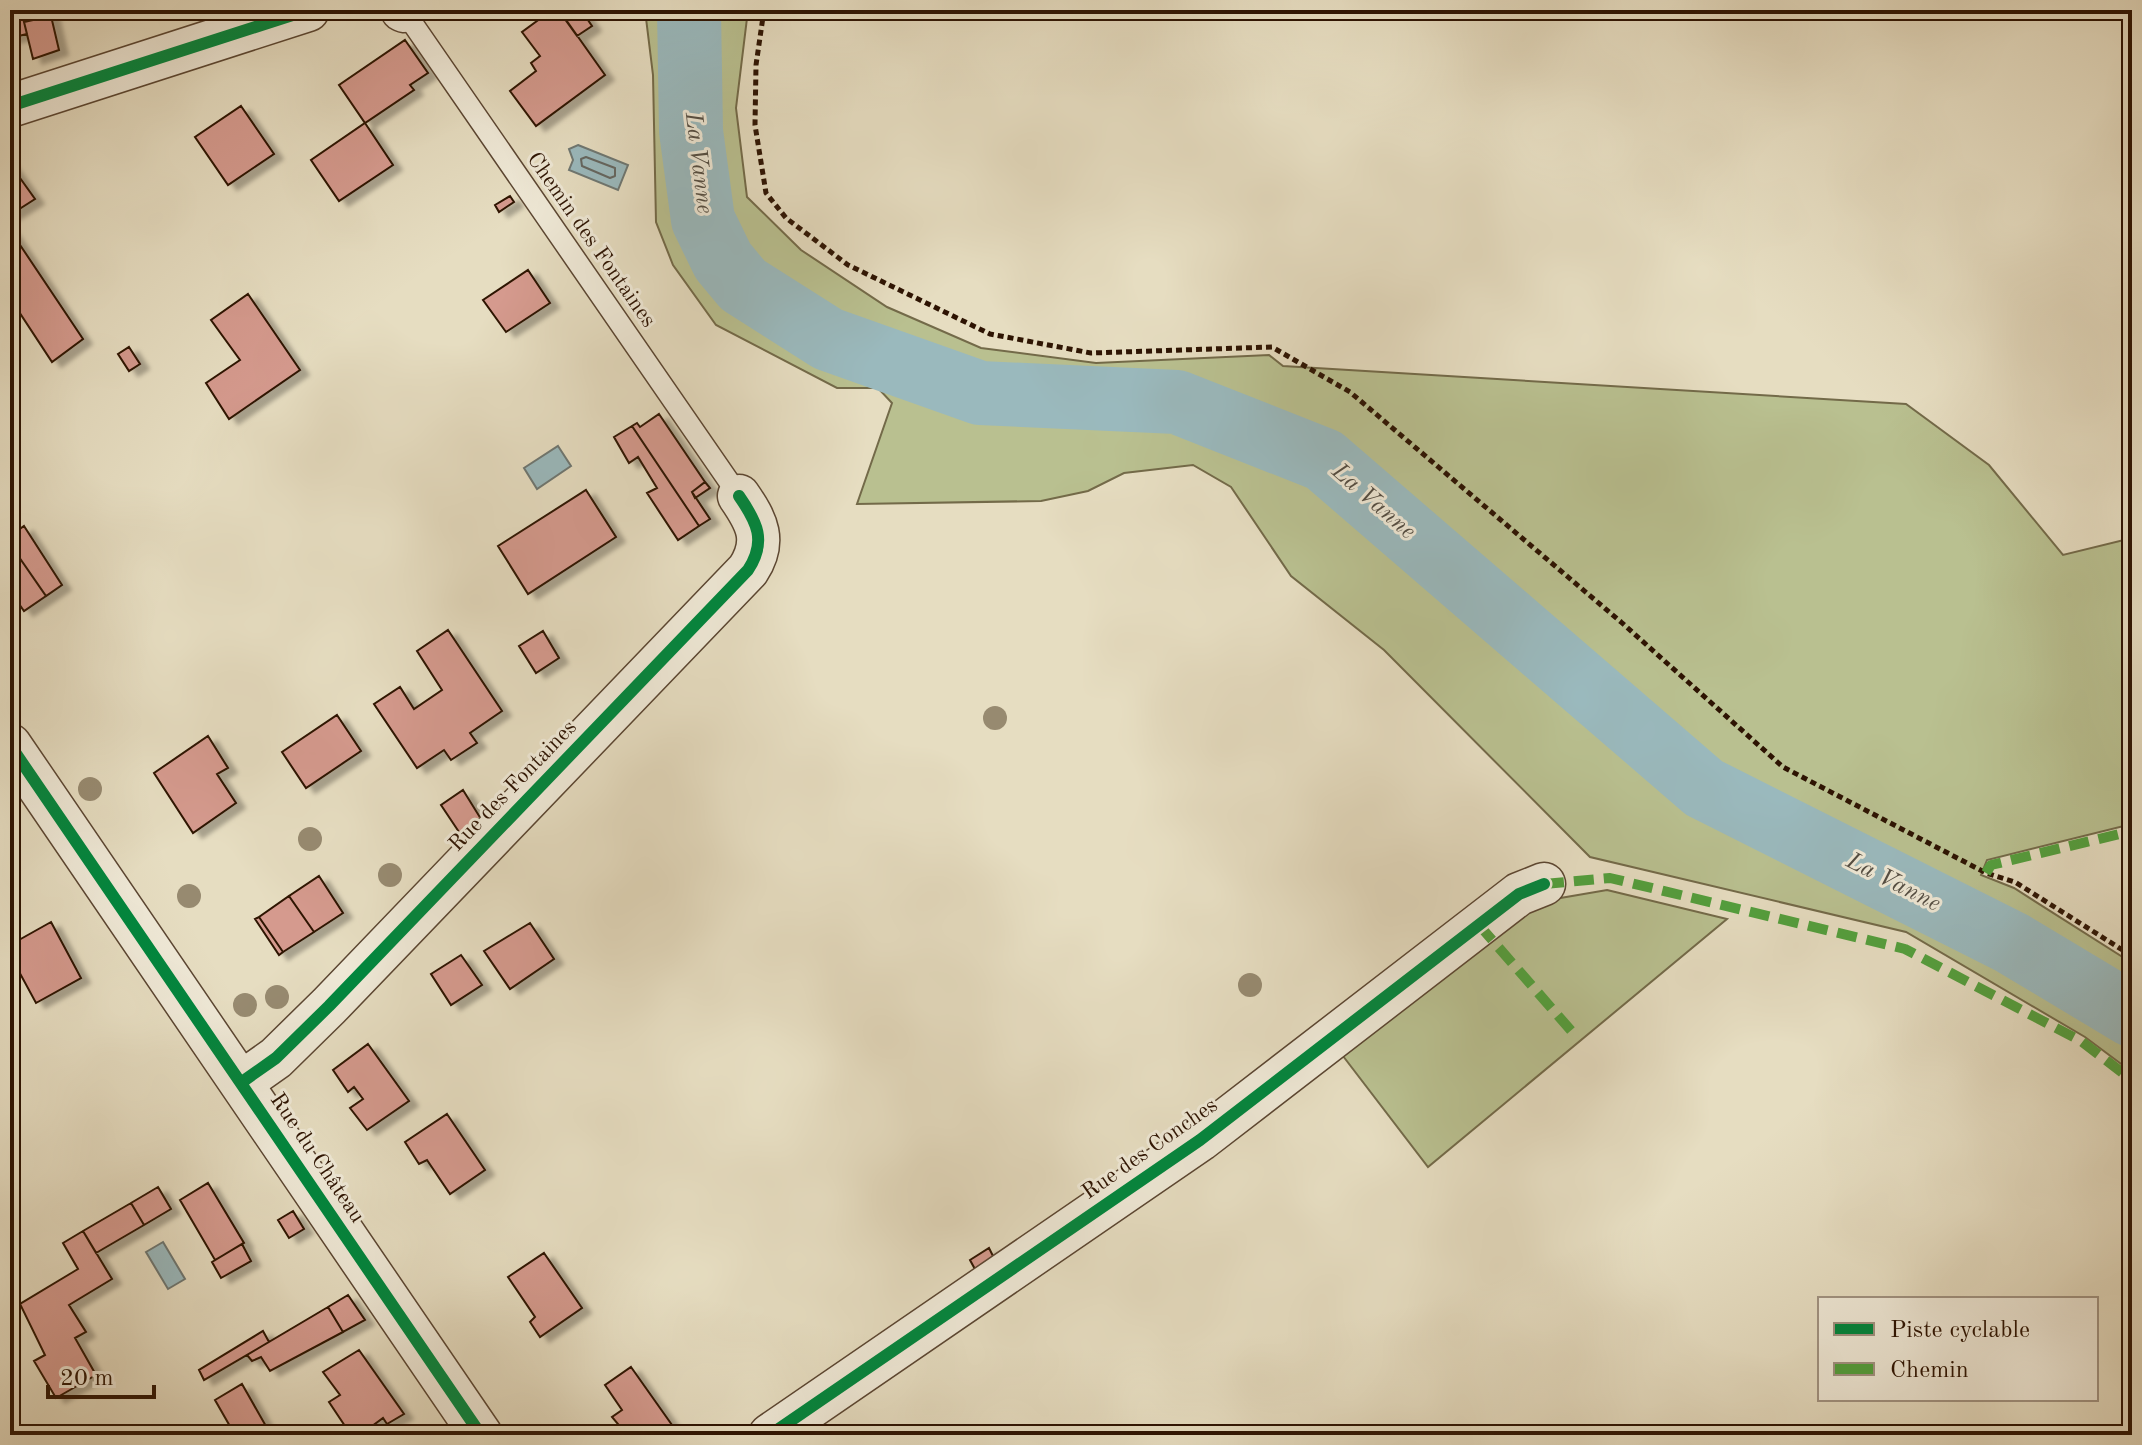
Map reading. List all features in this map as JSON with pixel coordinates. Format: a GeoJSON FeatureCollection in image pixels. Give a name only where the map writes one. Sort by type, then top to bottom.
{"type":"FeatureCollection","features":[{"type":"Feature","properties":{"kind":"street"},"geometry":{"type":"LineString","coordinates":[[10,106],[308,10]]}},
{"type":"Feature","properties":{"kind":"street","name":"Rue des Fontaines"},"geometry":{"type":"LineString","coordinates":[[242,1082],[276,1058],[329,1006],[748,570],[761,542],[756,520],[739,496]]}},
{"type":"Feature","properties":{"kind":"street","name":"Rue du Château"},"geometry":{"type":"LineString","coordinates":[[10,745],[481,1435]]}},
{"type":"Feature","properties":{"kind":"street","name":"Rue des Conches"},"geometry":{"type":"LineString","coordinates":[[770,1435],[1200,1140],[1519,894],[1544,884]]}},
{"type":"Feature","properties":{"kind":"lane","name":"Chemin des Fontaines"},"geometry":{"type":"LineString","coordinates":[[403,11],[739,496]]}},
{"type":"Feature","properties":{"kind":"path"},"geometry":{"type":"LineString","coordinates":[[764,10],[756,65],[755,125],[766,193],[786,218],[848,265],[990,334],[1091,353],[1272,347],[1350,392],[1609,612],[1783,767],[1986,873],[2015,882],[2132,956]]}},
{"type":"Feature","properties":{"kind":"green space"},"geometry":{"type":"Polygon","coordinates":[[[645,10],[748,10],[736,108],[747,197],[801,250],[887,307],[981,348],[1096,363],[1269,355],[1283,366],[1906,404],[1989,465],[2063,555],[2132,538],[2132,824],[1987,860],[1981,875],[2014,888],[2132,963],[2132,1072],[2085,1037],[1906,932],[1590,857],[1384,650],[1291,576],[1231,487],[1193,465],[1124,473],[1088,491],[1041,501],[857,504],[892,403],[878,388],[837,388],[716,325],[673,265],[656,222],[653,75],[645,10]]]}},
{"type":"Feature","properties":{"kind":"green space"},"geometry":{"type":"Polygon","coordinates":[[[1607,890],[1727,919],[1428,1167],[1343,1056],[1543,901],[1607,890]]]}},
{"type":"Feature","properties":{"kind":"water"},"geometry":{"type":"Polygon","coordinates":[[[578,145],[628,165],[618,190],[569,170],[573,160],[569,149],[578,145]]]}},
{"type":"Feature","properties":{"kind":"water"},"geometry":{"type":"Polygon","coordinates":[[[558,446],[571,466],[537,489],[524,468],[558,446]]]}},
{"type":"Feature","properties":{"kind":"water"},"geometry":{"type":"Polygon","coordinates":[[[163,1242],[185,1279],[168,1289],[146,1252],[163,1242]]]}},
{"type":"Feature","properties":{"kind":"building"},"geometry":{"type":"Polygon","coordinates":[[[10,10],[21,10],[27,34],[10,38],[10,10]]]}},
{"type":"Feature","properties":{"kind":"building"},"geometry":{"type":"Polygon","coordinates":[[[21,10],[50,10],[51,16],[24,22],[21,10]]]}},
{"type":"Feature","properties":{"kind":"building"},"geometry":{"type":"Polygon","coordinates":[[[552,10],[559,10],[605,75],[536,126],[510,91],[536,71],[531,63],[540,56],[522,32],[552,10]]]}},
{"type":"Feature","properties":{"kind":"building"},"geometry":{"type":"Polygon","coordinates":[[[581,10],[592,26],[577,36],[559,11],[581,10]]]}},
{"type":"Feature","properties":{"kind":"building"},"geometry":{"type":"Polygon","coordinates":[[[51,16],[59,50],[33,59],[24,22],[51,16]]]}},
{"type":"Feature","properties":{"kind":"building"},"geometry":{"type":"Polygon","coordinates":[[[405,40],[428,73],[410,85],[414,90],[365,123],[339,85],[405,40]]]}},
{"type":"Feature","properties":{"kind":"building"},"geometry":{"type":"Polygon","coordinates":[[[241,106],[274,154],[228,185],[195,137],[241,106]]]}},
{"type":"Feature","properties":{"kind":"building"},"geometry":{"type":"Polygon","coordinates":[[[365,123],[393,165],[339,201],[311,160],[365,123]]]}},
{"type":"Feature","properties":{"kind":"building"},"geometry":{"type":"Polygon","coordinates":[[[10,164],[35,199],[10,215],[10,164]]]}},
{"type":"Feature","properties":{"kind":"building"},"geometry":{"type":"Polygon","coordinates":[[[510,196],[514,202],[499,212],[495,205],[510,196]]]}},
{"type":"Feature","properties":{"kind":"building"},"geometry":{"type":"Polygon","coordinates":[[[10,230],[83,339],[52,362],[10,298],[17,290],[10,279],[10,230]]]}},
{"type":"Feature","properties":{"kind":"building"},"geometry":{"type":"Polygon","coordinates":[[[528,270],[550,303],[506,332],[483,300],[528,270]]]}},
{"type":"Feature","properties":{"kind":"building"},"geometry":{"type":"Polygon","coordinates":[[[248,294],[300,370],[229,419],[206,383],[240,360],[211,320],[248,294]]]}},
{"type":"Feature","properties":{"kind":"building"},"geometry":{"type":"Polygon","coordinates":[[[129,347],[140,364],[129,371],[118,354],[129,347]]]}},
{"type":"Feature","properties":{"kind":"building"},"geometry":{"type":"Polygon","coordinates":[[[659,414],[705,482],[692,492],[710,519],[699,526],[632,426],[637,423],[640,427],[659,414]]]}},
{"type":"Feature","properties":{"kind":"building"},"geometry":{"type":"Polygon","coordinates":[[[632,426],[699,526],[678,540],[647,493],[657,488],[638,457],[629,463],[614,437],[632,426]]]}},
{"type":"Feature","properties":{"kind":"building"},"geometry":{"type":"Polygon","coordinates":[[[705,482],[710,488],[695,498],[692,492],[705,482]]]}},
{"type":"Feature","properties":{"kind":"building"},"geometry":{"type":"Polygon","coordinates":[[[586,490],[616,537],[528,594],[498,546],[586,490]]]}},
{"type":"Feature","properties":{"kind":"building"},"geometry":{"type":"Polygon","coordinates":[[[24,526],[62,585],[46,596],[10,544],[10,536],[24,526]]]}},
{"type":"Feature","properties":{"kind":"building"},"geometry":{"type":"Polygon","coordinates":[[[10,544],[46,596],[24,611],[10,591],[10,544]]]}},
{"type":"Feature","properties":{"kind":"building"},"geometry":{"type":"Polygon","coordinates":[[[448,630],[502,711],[470,733],[477,743],[451,760],[444,750],[417,768],[374,704],[400,687],[414,709],[442,690],[417,651],[448,630]]]}},
{"type":"Feature","properties":{"kind":"building"},"geometry":{"type":"Polygon","coordinates":[[[543,631],[559,658],[536,673],[519,646],[543,631]]]}},
{"type":"Feature","properties":{"kind":"building"},"geometry":{"type":"Polygon","coordinates":[[[337,715],[361,751],[306,788],[282,752],[337,715]]]}},
{"type":"Feature","properties":{"kind":"building"},"geometry":{"type":"Polygon","coordinates":[[[208,736],[228,768],[217,774],[236,803],[193,833],[154,773],[208,736]]]}},
{"type":"Feature","properties":{"kind":"building"},"geometry":{"type":"Polygon","coordinates":[[[463,790],[481,819],[463,838],[441,805],[463,790]]]}},
{"type":"Feature","properties":{"kind":"building"},"geometry":{"type":"Polygon","coordinates":[[[319,876],[343,913],[314,932],[289,896],[319,876]]]}},
{"type":"Feature","properties":{"kind":"building"},"geometry":{"type":"Polygon","coordinates":[[[289,896],[314,932],[283,952],[259,917],[289,896]]]}},
{"type":"Feature","properties":{"kind":"building"},"geometry":{"type":"Polygon","coordinates":[[[259,917],[283,952],[279,955],[255,919],[259,917]]]}},
{"type":"Feature","properties":{"kind":"building"},"geometry":{"type":"Polygon","coordinates":[[[51,922],[81,978],[36,1003],[10,955],[10,945],[51,922]]]}},
{"type":"Feature","properties":{"kind":"building"},"geometry":{"type":"Polygon","coordinates":[[[530,923],[554,959],[510,989],[484,951],[530,923]]]}},
{"type":"Feature","properties":{"kind":"building"},"geometry":{"type":"Polygon","coordinates":[[[461,955],[482,985],[451,1005],[431,974],[461,955]]]}},
{"type":"Feature","properties":{"kind":"building"},"geometry":{"type":"Polygon","coordinates":[[[368,1044],[409,1101],[367,1130],[350,1108],[363,1099],[354,1087],[348,1092],[333,1070],[368,1044]]]}},
{"type":"Feature","properties":{"kind":"building"},"geometry":{"type":"Polygon","coordinates":[[[447,1114],[485,1170],[450,1194],[427,1160],[419,1164],[405,1142],[447,1114]]]}},
{"type":"Feature","properties":{"kind":"building"},"geometry":{"type":"Polygon","coordinates":[[[208,1183],[244,1243],[215,1260],[180,1200],[208,1183]]]}},
{"type":"Feature","properties":{"kind":"building"},"geometry":{"type":"Polygon","coordinates":[[[158,1187],[171,1209],[144,1225],[131,1203],[158,1187]]]}},
{"type":"Feature","properties":{"kind":"building"},"geometry":{"type":"Polygon","coordinates":[[[131,1203],[144,1225],[96,1253],[83,1231],[131,1203]]]}},
{"type":"Feature","properties":{"kind":"building"},"geometry":{"type":"Polygon","coordinates":[[[293,1211],[304,1229],[289,1238],[278,1220],[293,1211]]]}},
{"type":"Feature","properties":{"kind":"building"},"geometry":{"type":"Polygon","coordinates":[[[83,1231],[112,1279],[69,1305],[86,1332],[75,1338],[96,1375],[56,1398],[34,1361],[45,1355],[20,1304],[78,1269],[63,1243],[83,1231]]]}},
{"type":"Feature","properties":{"kind":"building"},"geometry":{"type":"Polygon","coordinates":[[[242,1244],[251,1261],[221,1278],[212,1262],[242,1244]]]}},
{"type":"Feature","properties":{"kind":"building"},"geometry":{"type":"Polygon","coordinates":[[[989,1248],[995,1260],[976,1271],[970,1260],[989,1248]]]}},
{"type":"Feature","properties":{"kind":"building"},"geometry":{"type":"Polygon","coordinates":[[[544,1253],[582,1308],[540,1337],[530,1322],[535,1317],[508,1277],[544,1253]]]}},
{"type":"Feature","properties":{"kind":"building"},"geometry":{"type":"Polygon","coordinates":[[[348,1295],[365,1320],[343,1332],[328,1307],[348,1295]]]}},
{"type":"Feature","properties":{"kind":"building"},"geometry":{"type":"Polygon","coordinates":[[[328,1307],[343,1332],[270,1371],[261,1357],[252,1361],[247,1355],[328,1307]]]}},
{"type":"Feature","properties":{"kind":"building"},"geometry":{"type":"Polygon","coordinates":[[[263,1331],[269,1342],[204,1380],[199,1370],[263,1331]]]}},
{"type":"Feature","properties":{"kind":"building"},"geometry":{"type":"Polygon","coordinates":[[[359,1350],[404,1414],[387,1424],[383,1418],[360,1435],[351,1435],[329,1402],[340,1395],[323,1372],[359,1350]]]}},
{"type":"Feature","properties":{"kind":"building"},"geometry":{"type":"Polygon","coordinates":[[[631,1367],[672,1425],[658,1435],[603,1435],[618,1424],[612,1417],[622,1410],[605,1385],[631,1367]]]}},
{"type":"Feature","properties":{"kind":"building"},"geometry":{"type":"Polygon","coordinates":[[[242,1384],[271,1435],[235,1435],[215,1400],[242,1384]]]}},
{"type":"Feature","properties":{"kind":"waterway","name":"La Vanne"},"geometry":{"type":"LineString","coordinates":[[689,10],[691,131],[703,220],[723,261],[743,285],[828,339],[980,393],[1177,402],[1324,460],[1704,788],[2012,943],[2132,1015]]}},
{"type":"Feature","properties":{"kind":"marked path"},"geometry":{"type":"LineString","coordinates":[[1986,873],[1991,865],[2132,831]]}},
{"type":"Feature","properties":{"kind":"marked path"},"geometry":{"type":"LineString","coordinates":[[1544,884],[1610,878],[1905,949],[2081,1041],[2132,1080]]}},
{"type":"Feature","properties":{"kind":"marked path"},"geometry":{"type":"LineString","coordinates":[[1479,925],[1574,1034]]}},
{"type":"Feature","properties":{"kind":"cycle path"},"geometry":{"type":"LineString","coordinates":[[10,106],[308,10]]}},
{"type":"Feature","properties":{"kind":"cycle path"},"geometry":{"type":"LineString","coordinates":[[242,1082],[276,1058],[329,1006],[748,570],[757,550],[757,532],[751,514],[739,496]]}},
{"type":"Feature","properties":{"kind":"cycle path"},"geometry":{"type":"LineString","coordinates":[[10,745],[481,1435]]}},
{"type":"Feature","properties":{"kind":"cycle path"},"geometry":{"type":"LineString","coordinates":[[770,1435],[1200,1140],[1519,894],[1544,884]]}}]}
